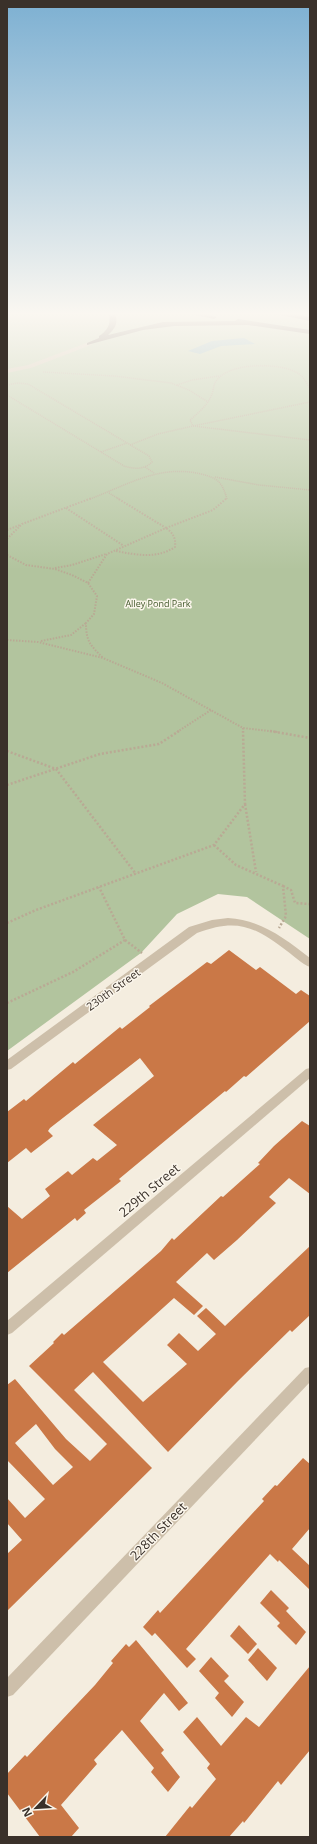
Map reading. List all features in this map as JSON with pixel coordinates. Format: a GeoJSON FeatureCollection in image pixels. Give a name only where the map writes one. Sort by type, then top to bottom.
{"type":"FeatureCollection","features":[{"type":"Feature","properties":{"kind":"street","name":"230th Street"},"geometry":{"type":"LineString","coordinates":[[7,1066],[193,930],[208,924],[241,922],[262,928],[310,963]]}},
{"type":"Feature","properties":{"kind":"street","name":"229th Street"},"geometry":{"type":"LineString","coordinates":[[7,1329],[310,1072]]}},
{"type":"Feature","properties":{"kind":"street","name":"228th Street"},"geometry":{"type":"LineString","coordinates":[[7,1689],[310,1373]]}},
{"type":"Feature","properties":{"kind":"path"},"geometry":{"type":"LineString","coordinates":[[12,398],[128,468],[145,467],[150,464],[151,458],[52,398]]}},
{"type":"Feature","properties":{"kind":"path"},"geometry":{"type":"LineString","coordinates":[[202,398],[208,402]]}},
{"type":"Feature","properties":{"kind":"path"},"geometry":{"type":"LineString","coordinates":[[193,426],[190,420],[205,407],[209,398]]}},
{"type":"Feature","properties":{"kind":"path"},"geometry":{"type":"LineString","coordinates":[[130,445],[158,434],[310,402]]}},
{"type":"Feature","properties":{"kind":"path"},"geometry":{"type":"LineString","coordinates":[[193,426],[310,440]]}},
{"type":"Feature","properties":{"kind":"path"},"geometry":{"type":"LineString","coordinates":[[101,452],[127,443]]}},
{"type":"Feature","properties":{"kind":"path"},"geometry":{"type":"LineString","coordinates":[[145,467],[154,473]]}},
{"type":"Feature","properties":{"kind":"path"},"geometry":{"type":"LineString","coordinates":[[7,530],[154,473],[186,470],[259,486],[309,490]]}},
{"type":"Feature","properties":{"kind":"path"},"geometry":{"type":"LineString","coordinates":[[7,554],[26,565],[55,568],[80,563],[107,554],[166,528],[213,510],[227,499],[224,488],[215,477]]}},
{"type":"Feature","properties":{"kind":"path"},"geometry":{"type":"LineString","coordinates":[[108,492],[166,528],[173,533],[176,540],[175,547],[169,552],[157,555],[115,551]]}},
{"type":"Feature","properties":{"kind":"path"},"geometry":{"type":"LineString","coordinates":[[66,508],[124,547]]}},
{"type":"Feature","properties":{"kind":"path"},"geometry":{"type":"LineString","coordinates":[[7,539],[22,524]]}},
{"type":"Feature","properties":{"kind":"path"},"geometry":{"type":"LineString","coordinates":[[88,583],[107,554]]}},
{"type":"Feature","properties":{"kind":"path"},"geometry":{"type":"LineString","coordinates":[[38,642],[69,637],[77,633],[94,614],[97,596],[88,583],[55,568]]}},
{"type":"Feature","properties":{"kind":"path"},"geometry":{"type":"LineString","coordinates":[[86,623],[86,636],[91,646],[103,658]]}},
{"type":"Feature","properties":{"kind":"path"},"geometry":{"type":"LineString","coordinates":[[7,640],[38,642],[103,658],[162,683],[243,728],[293,734],[310,738]]}},
{"type":"Feature","properties":{"kind":"path"},"geometry":{"type":"LineString","coordinates":[[7,785],[56,770],[100,754],[159,744],[211,710]]}},
{"type":"Feature","properties":{"kind":"path"},"geometry":{"type":"LineString","coordinates":[[243,728],[245,804],[256,872]]}},
{"type":"Feature","properties":{"kind":"path"},"geometry":{"type":"LineString","coordinates":[[7,752],[56,770],[136,874]]}},
{"type":"Feature","properties":{"kind":"path"},"geometry":{"type":"LineString","coordinates":[[7,923],[36,910],[214,845],[245,804]]}},
{"type":"Feature","properties":{"kind":"path"},"geometry":{"type":"LineString","coordinates":[[214,845],[236,865],[256,872],[292,890],[295,902],[310,904]]}},
{"type":"Feature","properties":{"kind":"path"},"geometry":{"type":"LineString","coordinates":[[275,937],[286,916],[283,886]]}},
{"type":"Feature","properties":{"kind":"path"},"geometry":{"type":"LineString","coordinates":[[99,887],[121,929],[125,940],[152,960]]}},
{"type":"Feature","properties":{"kind":"path"},"geometry":{"type":"LineString","coordinates":[[7,1003],[73,972],[125,940]]}},
{"type":"Feature","properties":{"kind":"green space","name":"Alley Pond Park"},"geometry":{"type":"Polygon","coordinates":[[[7,398],[310,398],[310,939],[247,897],[218,894],[177,914],[141,953],[7,1051],[7,398]]]}},
{"type":"Feature","properties":{"kind":"building"},"geometry":{"type":"Polygon","coordinates":[[[229,950],[256,970],[260,967],[296,994],[301,990],[310,996],[310,1021],[246,1077],[244,1076],[226,1092],[225,1091],[119,1179],[121,1181],[84,1210],[86,1213],[77,1221],[75,1218],[7,1273],[7,1206],[22,1219],[50,1196],[45,1189],[68,1171],[72,1175],[93,1158],[97,1161],[117,1145],[93,1125],[154,1076],[140,1058],[50,1128],[48,1131],[53,1136],[31,1153],[26,1148],[7,1163],[7,1112],[24,1099],[26,1101],[73,1062],[75,1064],[120,1027],[122,1029],[150,1007],[149,1006],[207,962],[211,964],[229,950]]]}},
{"type":"Feature","properties":{"kind":"building"},"geometry":{"type":"Polygon","coordinates":[[[302,1121],[310,1126],[310,1194],[289,1178],[269,1197],[276,1203],[237,1240],[214,1260],[207,1253],[176,1282],[203,1306],[194,1315],[174,1298],[103,1362],[143,1402],[187,1364],[167,1345],[179,1333],[198,1351],[216,1334],[197,1316],[206,1308],[225,1326],[310,1246],[310,1315],[292,1332],[290,1330],[168,1452],[93,1372],[74,1390],[152,1468],[7,1611],[7,1554],[22,1540],[7,1523],[7,1498],[25,1518],[45,1499],[7,1460],[7,1385],[15,1379],[66,1439],[90,1461],[107,1444],[29,1366],[54,1343],[53,1342],[62,1333],[64,1335],[161,1251],[172,1238],[174,1240],[221,1196],[223,1197],[260,1164],[258,1163],[274,1146],[302,1121]],[[36,1424],[15,1443],[53,1485],[73,1467],[55,1449],[36,1424]]]}},
{"type":"Feature","properties":{"kind":"building"},"geometry":{"type":"Polygon","coordinates":[[[303,1458],[310,1464],[310,1528],[292,1549],[310,1566],[310,1590],[279,1560],[278,1562],[270,1554],[186,1649],[196,1659],[187,1668],[155,1633],[152,1636],[143,1627],[158,1610],[160,1613],[264,1501],[262,1499],[275,1485],[277,1486],[303,1458]]]}},
{"type":"Feature","properties":{"kind":"building"},"geometry":{"type":"Polygon","coordinates":[[[271,1590],[289,1608],[286,1611],[306,1632],[296,1645],[277,1626],[280,1623],[260,1603],[271,1590]]]}},
{"type":"Feature","properties":{"kind":"building"},"geometry":{"type":"Polygon","coordinates":[[[239,1625],[257,1644],[248,1654],[230,1636],[239,1625]]]}},
{"type":"Feature","properties":{"kind":"building"},"geometry":{"type":"Polygon","coordinates":[[[136,1640],[188,1703],[179,1711],[164,1693],[140,1721],[164,1750],[161,1753],[180,1777],[168,1792],[151,1772],[154,1768],[122,1730],[94,1760],[97,1764],[61,1805],[79,1828],[71,1837],[40,1837],[7,1793],[7,1774],[25,1755],[27,1757],[95,1685],[113,1663],[111,1661],[126,1644],[129,1647],[136,1640]]]}},
{"type":"Feature","properties":{"kind":"building"},"geometry":{"type":"Polygon","coordinates":[[[258,1648],[277,1668],[267,1681],[248,1660],[258,1648]]]}},
{"type":"Feature","properties":{"kind":"building"},"geometry":{"type":"Polygon","coordinates":[[[211,1657],[229,1676],[224,1681],[244,1702],[232,1717],[215,1698],[219,1693],[199,1671],[211,1657]]]}},
{"type":"Feature","properties":{"kind":"building"},"geometry":{"type":"Polygon","coordinates":[[[310,1666],[310,1750],[281,1785],[278,1781],[244,1823],[243,1821],[229,1837],[165,1837],[190,1806],[192,1808],[216,1779],[207,1768],[210,1764],[183,1732],[197,1717],[221,1746],[246,1717],[259,1727],[310,1666]]]}}]}
